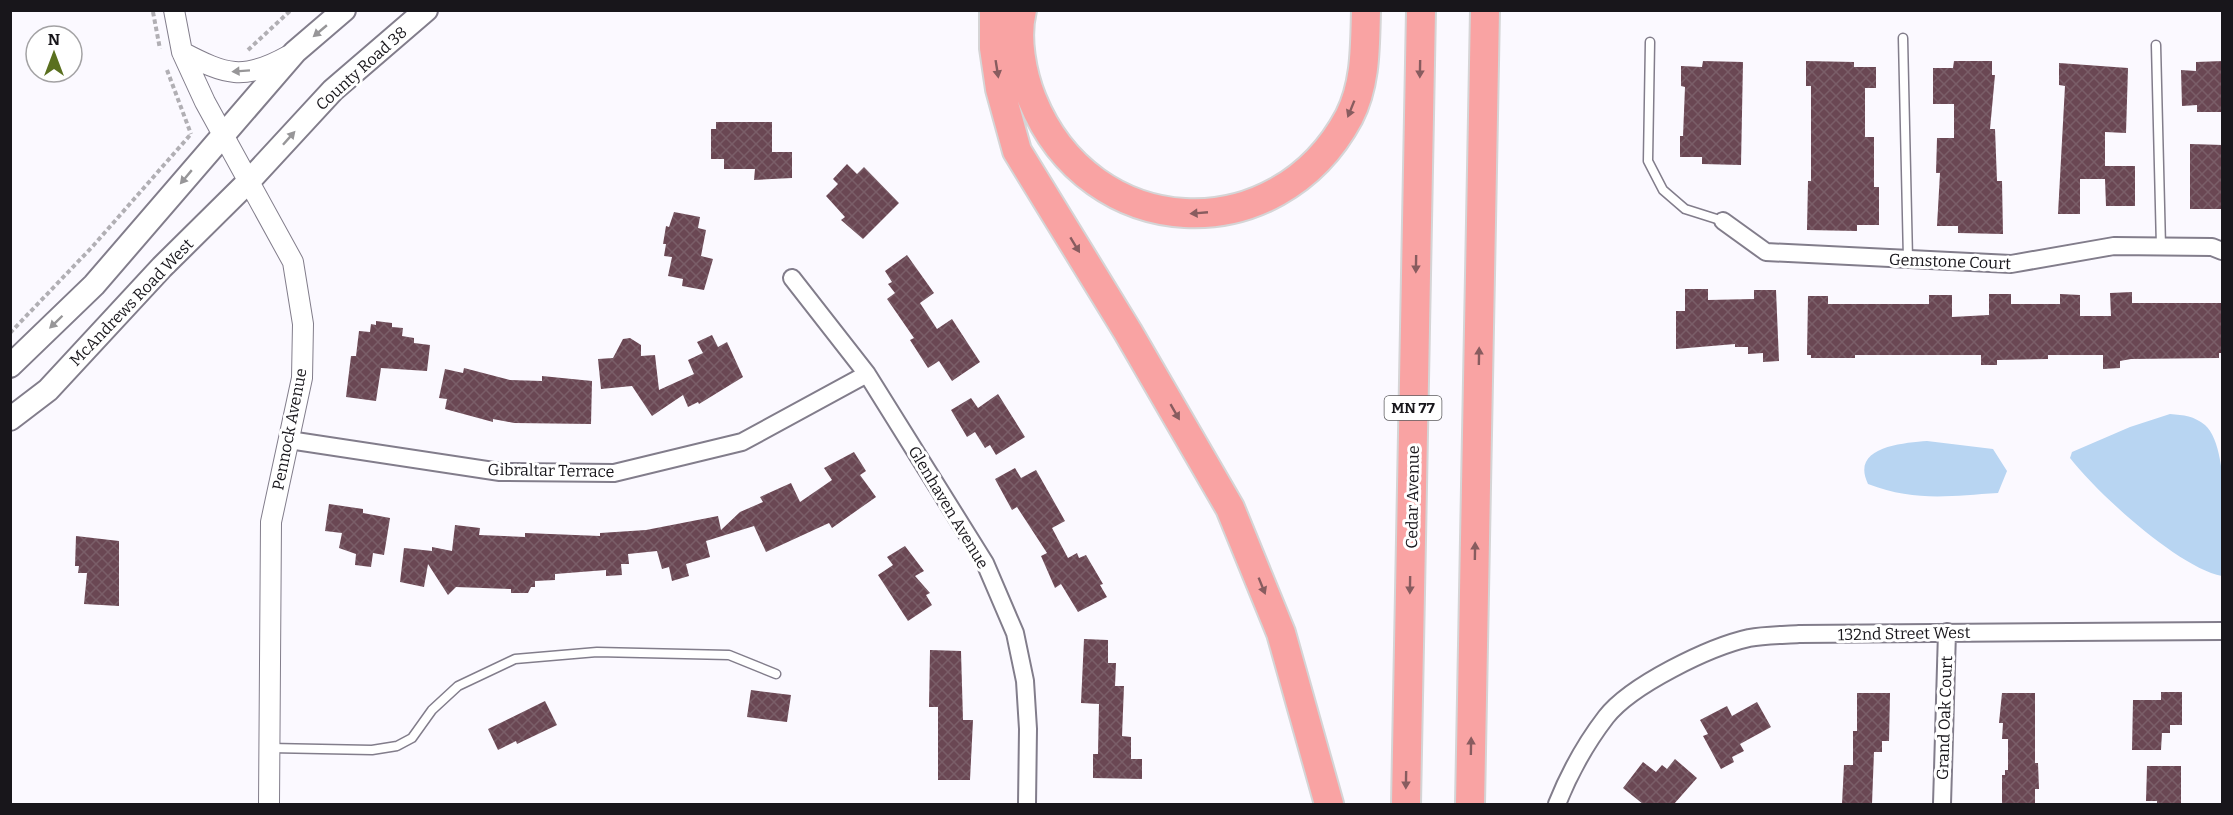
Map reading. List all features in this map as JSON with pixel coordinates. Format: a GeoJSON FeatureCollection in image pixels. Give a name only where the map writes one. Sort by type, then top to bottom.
{"type":"FeatureCollection","features":[{"type":"Feature","properties":{"kind":"highway"},"geometry":{"type":"LineString","coordinates":[[994,10],[994,48],[1000,89],[1017,151],[1128,332],[1230,508],[1281,633],[1329,804]]}},
{"type":"Feature","properties":{"kind":"highway"},"geometry":{"type":"LineString","coordinates":[[1022,10],[1021,50],[1026,83],[1042,125],[1063,154],[1091,181],[1121,200],[1156,210],[1194,214],[1232,209],[1268,197],[1304,175],[1331,144],[1349,116],[1361,84],[1366,10]]}},
{"type":"Feature","properties":{"kind":"highway","name":"Cedar Avenue"},"geometry":{"type":"LineString","coordinates":[[1406,804],[1421,10]]}},
{"type":"Feature","properties":{"kind":"highway"},"geometry":{"type":"LineString","coordinates":[[1470,804],[1485,10]]}},
{"type":"Feature","properties":{"kind":"highway"},"geometry":{"type":"LineString","coordinates":[[1483,135],[1496,10]]}},
{"type":"Feature","properties":{"kind":"main road"},"geometry":{"type":"LineString","coordinates":[[10,366],[94,285],[295,52],[344,10]]}},
{"type":"Feature","properties":{"kind":"main road","name":"County Road 38"},"geometry":{"type":"LineString","coordinates":[[249,181],[333,90],[426,10]]}},
{"type":"Feature","properties":{"kind":"main road","name":"McAndrews Road West"},"geometry":{"type":"LineString","coordinates":[[10,419],[48,390],[162,267],[249,181]]}},
{"type":"Feature","properties":{"kind":"street","name":"Pennock Avenue"},"geometry":{"type":"LineString","coordinates":[[174,10],[182,52],[211,113],[293,262],[303,324],[302,378],[271,522],[269,804]]}},
{"type":"Feature","properties":{"kind":"street"},"geometry":{"type":"LineString","coordinates":[[182,52],[221,71],[234,72],[266,68],[295,52]]}},
{"type":"Feature","properties":{"kind":"street","name":"Gemstone Court"},"geometry":{"type":"LineString","coordinates":[[1723,221],[1766,252],[2011,264],[2114,246],[2223,250]]}},
{"type":"Feature","properties":{"kind":"street","name":"Glenhaven Avenue"},"geometry":{"type":"LineString","coordinates":[[792,278],[867,374],[985,563],[1015,633],[1025,681],[1028,729],[1027,804]]}},
{"type":"Feature","properties":{"kind":"street","name":"Gibraltar Terrace"},"geometry":{"type":"LineString","coordinates":[[289,440],[500,472],[614,473],[742,442],[867,374]]}},
{"type":"Feature","properties":{"kind":"street","name":"132nd Street West"},"geometry":{"type":"LineString","coordinates":[[1557,804],[1568,777],[1607,715],[1644,685],[1692,658],[1748,638],[1799,634],[2223,631]]}},
{"type":"Feature","properties":{"kind":"street","name":"Grand Oak Court"},"geometry":{"type":"LineString","coordinates":[[1942,804],[1947,632]]}},
{"type":"Feature","properties":{"kind":"lane"},"geometry":{"type":"LineString","coordinates":[[1903,38],[1908,260]]}},
{"type":"Feature","properties":{"kind":"lane"},"geometry":{"type":"LineString","coordinates":[[1650,42],[1648,161],[1663,190],[1684,209],[1723,221]]}},
{"type":"Feature","properties":{"kind":"lane"},"geometry":{"type":"LineString","coordinates":[[2156,45],[2161,247]]}},
{"type":"Feature","properties":{"kind":"lane"},"geometry":{"type":"LineString","coordinates":[[269,748],[372,750],[398,746],[412,738],[432,710],[458,686],[515,659],[597,652],[729,655],[776,674]]}},
{"type":"Feature","properties":{"kind":"path"},"geometry":{"type":"LineString","coordinates":[[244,54],[291,10]]}},
{"type":"Feature","properties":{"kind":"path"},"geometry":{"type":"LineString","coordinates":[[10,333],[93,246],[191,134],[195,134]]}},
{"type":"Feature","properties":{"kind":"water"},"geometry":{"type":"Polygon","coordinates":[[[2170,414],[2189,416],[2205,425],[2213,437],[2219,454],[2224,496],[2222,576],[2204,570],[2184,559],[2140,527],[2099,490],[2070,458],[2072,452],[2130,427],[2170,414]]]}},
{"type":"Feature","properties":{"kind":"water"},"geometry":{"type":"Polygon","coordinates":[[[1927,441],[1993,449],[2007,471],[1998,493],[1917,496],[1868,484],[1864,472],[1866,462],[1872,455],[1881,449],[1927,441]]]}},
{"type":"Feature","properties":{"kind":"building"},"geometry":{"type":"Polygon","coordinates":[[[1703,61],[1743,62],[1741,165],[1702,164],[1702,157],[1680,157],[1685,87],[1681,86],[1681,66],[1702,67],[1703,61]]]}},
{"type":"Feature","properties":{"kind":"building"},"geometry":{"type":"Polygon","coordinates":[[[1806,61],[1854,62],[1854,67],[1876,67],[1876,88],[1865,88],[1865,137],[1874,137],[1874,187],[1879,187],[1879,225],[1857,225],[1857,231],[1807,230],[1808,181],[1811,181],[1811,86],[1806,86],[1806,61]]]}},
{"type":"Feature","properties":{"kind":"building"},"geometry":{"type":"Polygon","coordinates":[[[1954,61],[1992,61],[1992,75],[1995,75],[1990,129],[1995,129],[1997,181],[2002,181],[2003,234],[1958,233],[1958,226],[1937,226],[1940,173],[1936,173],[1937,138],[1954,138],[1954,104],[1933,104],[1933,68],[1953,68],[1954,61]]]}},
{"type":"Feature","properties":{"kind":"building"},"geometry":{"type":"Polygon","coordinates":[[[2223,61],[2223,112],[2197,112],[2197,105],[2182,106],[2181,70],[2196,71],[2196,62],[2223,61]]]}},
{"type":"Feature","properties":{"kind":"building"},"geometry":{"type":"Polygon","coordinates":[[[2059,63],[2128,68],[2126,133],[2105,132],[2105,166],[2135,166],[2135,206],[2106,206],[2105,179],[2080,179],[2080,214],[2058,214],[2065,86],[2059,85],[2059,63]]]}},
{"type":"Feature","properties":{"kind":"building"},"geometry":{"type":"Polygon","coordinates":[[[716,122],[772,122],[772,152],[792,152],[792,178],[754,180],[755,169],[724,169],[724,159],[711,159],[711,129],[716,129],[716,122]]]}},
{"type":"Feature","properties":{"kind":"building"},"geometry":{"type":"Polygon","coordinates":[[[2190,144],[2223,145],[2223,209],[2190,209],[2190,144]]]}},
{"type":"Feature","properties":{"kind":"building"},"geometry":{"type":"Polygon","coordinates":[[[847,164],[857,174],[864,167],[899,203],[863,239],[841,220],[845,217],[826,196],[838,184],[833,179],[847,164]]]}},
{"type":"Feature","properties":{"kind":"building"},"geometry":{"type":"Polygon","coordinates":[[[674,212],[700,217],[698,228],[706,230],[701,256],[713,259],[704,290],[682,286],[683,279],[668,276],[672,257],[664,256],[666,244],[663,244],[666,226],[669,227],[674,212]]]}},
{"type":"Feature","properties":{"kind":"building"},"geometry":{"type":"Polygon","coordinates":[[[907,255],[934,293],[920,303],[937,329],[952,319],[980,362],[952,381],[939,361],[928,368],[910,340],[914,338],[887,299],[895,293],[888,284],[892,282],[885,271],[907,255]]]}},
{"type":"Feature","properties":{"kind":"building"},"geometry":{"type":"Polygon","coordinates":[[[1685,289],[1708,289],[1708,300],[1754,299],[1754,290],[1776,290],[1779,361],[1763,362],[1763,353],[1748,354],[1748,347],[1735,347],[1735,344],[1676,349],[1676,311],[1685,311],[1685,289]]]}},
{"type":"Feature","properties":{"kind":"building"},"geometry":{"type":"Polygon","coordinates":[[[2132,292],[2132,303],[2223,303],[2223,353],[2219,353],[2219,358],[2131,359],[2120,361],[2120,368],[2103,369],[2103,355],[2048,355],[2048,359],[1997,360],[1997,365],[1981,365],[1981,355],[1855,355],[1855,358],[1811,358],[1811,355],[1807,355],[1808,296],[1828,296],[1828,304],[1929,304],[1929,295],[1952,295],[1952,317],[1989,315],[1989,294],[2011,294],[2011,304],[2060,304],[2060,294],[2080,295],[2080,316],[2111,316],[2110,293],[2132,292]]]}},
{"type":"Feature","properties":{"kind":"building"},"geometry":{"type":"Polygon","coordinates":[[[376,321],[392,323],[392,327],[403,328],[402,336],[414,338],[414,343],[430,345],[427,371],[381,368],[376,401],[346,397],[351,356],[356,356],[359,331],[370,332],[371,324],[376,325],[376,321]]]}},
{"type":"Feature","properties":{"kind":"building"},"geometry":{"type":"Polygon","coordinates":[[[712,335],[718,347],[727,342],[743,377],[699,404],[698,402],[688,407],[683,395],[652,416],[632,386],[601,389],[598,359],[613,358],[623,339],[630,338],[641,345],[641,356],[655,355],[659,390],[694,374],[688,360],[703,353],[697,342],[712,335]]]}},
{"type":"Feature","properties":{"kind":"building"},"geometry":{"type":"Polygon","coordinates":[[[464,368],[510,380],[542,381],[542,376],[592,381],[591,424],[514,423],[493,419],[493,422],[445,409],[447,399],[439,398],[445,369],[463,373],[464,368]]]}},
{"type":"Feature","properties":{"kind":"building"},"geometry":{"type":"Polygon","coordinates":[[[998,394],[1025,437],[996,455],[990,445],[985,448],[975,432],[967,437],[951,410],[971,398],[978,408],[998,394]]]}},
{"type":"Feature","properties":{"kind":"building"},"geometry":{"type":"Polygon","coordinates":[[[854,452],[866,471],[860,475],[876,497],[832,528],[829,523],[766,552],[754,526],[706,541],[710,557],[686,564],[689,576],[672,581],[669,567],[662,569],[657,551],[628,554],[629,564],[621,564],[622,575],[606,576],[606,570],[555,574],[555,580],[535,581],[535,587],[531,587],[528,593],[511,593],[511,589],[456,587],[448,595],[428,564],[424,587],[400,582],[404,548],[432,551],[432,547],[452,551],[455,525],[480,528],[479,535],[525,537],[525,533],[600,536],[600,533],[646,530],[718,516],[721,530],[740,512],[763,502],[760,497],[791,483],[800,502],[832,480],[824,468],[854,452]]]}},
{"type":"Feature","properties":{"kind":"building"},"geometry":{"type":"Polygon","coordinates":[[[1015,468],[1021,478],[1036,470],[1065,521],[1052,528],[1068,558],[1077,553],[1079,558],[1086,555],[1103,584],[1100,585],[1107,597],[1078,612],[1061,584],[1055,588],[1041,556],[1047,553],[1017,507],[1012,510],[995,479],[1015,468]]]}},
{"type":"Feature","properties":{"kind":"building"},"geometry":{"type":"Polygon","coordinates":[[[329,504],[363,509],[363,513],[390,518],[384,555],[373,553],[371,567],[355,565],[356,554],[339,548],[342,533],[325,531],[329,504]]]}},
{"type":"Feature","properties":{"kind":"building"},"geometry":{"type":"Polygon","coordinates":[[[76,536],[119,541],[119,606],[84,604],[87,573],[78,573],[79,566],[75,566],[76,536]]]}},
{"type":"Feature","properties":{"kind":"building"},"geometry":{"type":"Polygon","coordinates":[[[905,546],[924,571],[915,576],[930,593],[926,595],[932,605],[908,621],[878,575],[893,565],[887,557],[905,546]]]}},
{"type":"Feature","properties":{"kind":"building"},"geometry":{"type":"Polygon","coordinates":[[[1084,639],[1108,640],[1108,663],[1116,663],[1115,686],[1124,686],[1122,736],[1131,737],[1131,759],[1142,759],[1142,779],[1093,778],[1093,754],[1098,754],[1099,704],[1081,703],[1084,639]]]}},
{"type":"Feature","properties":{"kind":"building"},"geometry":{"type":"Polygon","coordinates":[[[930,650],[961,651],[963,720],[973,720],[970,780],[938,780],[938,707],[929,707],[930,650]]]}},
{"type":"Feature","properties":{"kind":"building"},"geometry":{"type":"Polygon","coordinates":[[[751,690],[791,695],[787,722],[747,717],[751,690]]]}},
{"type":"Feature","properties":{"kind":"building"},"geometry":{"type":"Polygon","coordinates":[[[2161,692],[2182,692],[2182,725],[2170,725],[2170,733],[2162,733],[2161,750],[2132,750],[2133,700],[2161,700],[2161,692]]]}},
{"type":"Feature","properties":{"kind":"building"},"geometry":{"type":"Polygon","coordinates":[[[1857,693],[1890,693],[1889,741],[1882,741],[1882,752],[1874,752],[1872,804],[1842,804],[1844,765],[1853,765],[1853,731],[1857,731],[1857,693]]]}},
{"type":"Feature","properties":{"kind":"building"},"geometry":{"type":"Polygon","coordinates":[[[2002,693],[2035,693],[2035,763],[2038,763],[2039,789],[2035,789],[2035,803],[2002,804],[2002,775],[2005,775],[2005,770],[2008,770],[2008,739],[2002,739],[2003,723],[1999,723],[2002,693]]]}},
{"type":"Feature","properties":{"kind":"building"},"geometry":{"type":"Polygon","coordinates":[[[545,701],[557,725],[517,744],[516,741],[498,750],[488,729],[545,701]]]}},
{"type":"Feature","properties":{"kind":"building"},"geometry":{"type":"Polygon","coordinates":[[[1757,702],[1771,727],[1740,744],[1744,751],[1732,757],[1734,762],[1721,769],[1703,736],[1708,734],[1700,720],[1727,706],[1732,716],[1757,702]]]}},
{"type":"Feature","properties":{"kind":"building"},"geometry":{"type":"Polygon","coordinates":[[[1675,759],[1697,778],[1674,804],[1643,804],[1623,788],[1643,762],[1656,772],[1662,765],[1667,769],[1675,759]]]}},
{"type":"Feature","properties":{"kind":"building"},"geometry":{"type":"Polygon","coordinates":[[[2147,766],[2181,766],[2181,804],[2157,804],[2157,801],[2146,801],[2147,766]]]}}]}
